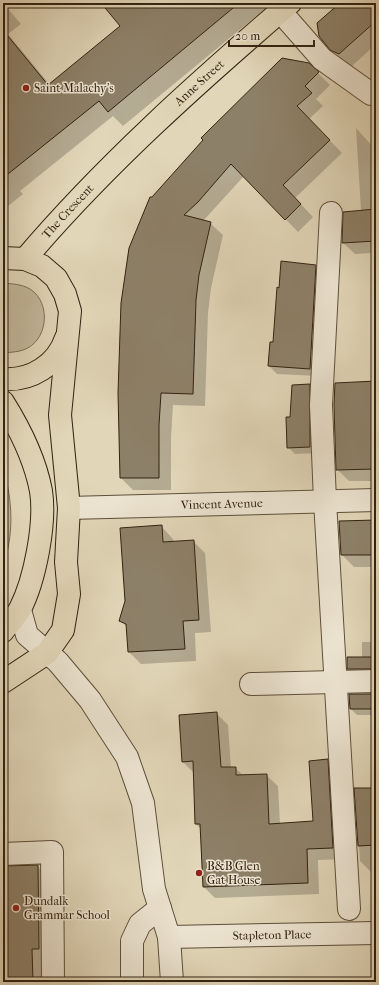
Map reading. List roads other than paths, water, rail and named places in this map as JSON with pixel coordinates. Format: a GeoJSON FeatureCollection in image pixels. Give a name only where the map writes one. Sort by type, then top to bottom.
{"type":"FeatureCollection","features":[{"type":"Feature","properties":{"kind":"main road","name":"Anne Street"},"geometry":{"type":"LineString","coordinates":[[112,166],[161,118],[285,7]]}},
{"type":"Feature","properties":{"kind":"main road","name":"The Crescent"},"geometry":{"type":"LineString","coordinates":[[25,259],[65,212],[112,166]]}},
{"type":"Feature","properties":{"kind":"main road"},"geometry":{"type":"LineString","coordinates":[[3,258],[25,259],[42,266],[56,278],[62,288],[70,311],[60,415],[68,508],[66,562],[69,594],[62,630],[47,653],[3,682]]}},
{"type":"Feature","properties":{"kind":"main road"},"geometry":{"type":"LineString","coordinates":[[3,379],[22,378],[39,372],[53,361],[63,346],[69,330]]}},
{"type":"Feature","properties":{"kind":"main road"},"geometry":{"type":"LineString","coordinates":[[3,402],[18,427],[33,462],[41,492],[41,518],[36,565],[20,610],[3,631]]}},
{"type":"Feature","properties":{"kind":"street"},"geometry":{"type":"LineString","coordinates":[[285,7],[322,59],[374,97]]}},
{"type":"Feature","properties":{"kind":"street"},"geometry":{"type":"LineString","coordinates":[[331,213],[321,405],[324,501],[349,909]]}},
{"type":"Feature","properties":{"kind":"street","name":"Vincent Avenue"},"geometry":{"type":"LineString","coordinates":[[68,508],[376,500]]}},
{"type":"Feature","properties":{"kind":"street"},"geometry":{"type":"LineString","coordinates":[[20,610],[26,635],[47,653],[90,700],[127,757],[144,803],[154,889],[168,936],[172,982]]}},
{"type":"Feature","properties":{"kind":"street"},"geometry":{"type":"LineString","coordinates":[[251,684],[376,681]]}},
{"type":"Feature","properties":{"kind":"street"},"geometry":{"type":"LineString","coordinates":[[3,854],[52,852],[53,982]]}},
{"type":"Feature","properties":{"kind":"street"},"geometry":{"type":"LineString","coordinates":[[132,982],[132,940],[140,924],[160,908]]}},
{"type":"Feature","properties":{"kind":"street","name":"Stapleton Place"},"geometry":{"type":"LineString","coordinates":[[168,936],[376,933]]}},
{"type":"Feature","properties":{"kind":"place","name":"Saint Malachy's"},"geometry":{"type":"Point","coordinates":[26,88]}},
{"type":"Feature","properties":{"kind":"place","name":"B&B Glen Gat House"},"geometry":{"type":"Point","coordinates":[199,873]}},
{"type":"Feature","properties":{"kind":"place","name":"Dundalk Grammar School"},"geometry":{"type":"Point","coordinates":[16,908]}}]}
